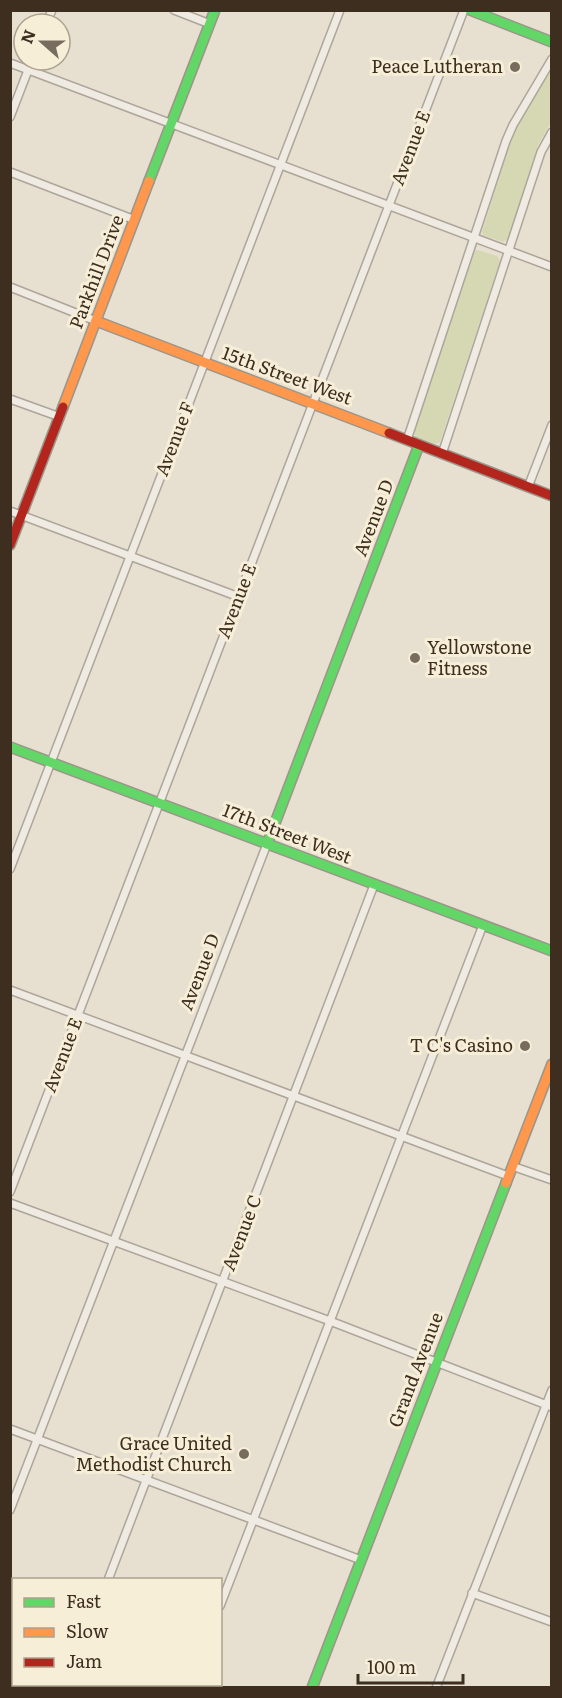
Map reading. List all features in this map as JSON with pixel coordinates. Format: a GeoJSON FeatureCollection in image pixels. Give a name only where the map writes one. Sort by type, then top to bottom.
{"type":"FeatureCollection","features":[{"type":"Feature","properties":{"kind":"street"},"geometry":{"type":"LineString","coordinates":[[174,10],[210,24]]}},
{"type":"Feature","properties":{"kind":"street","name":"Parkhill Drive"},"geometry":{"type":"LineString","coordinates":[[10,545],[215,10]]}},
{"type":"Feature","properties":{"kind":"street","name":"Avenue F"},"geometry":{"type":"LineString","coordinates":[[10,869],[340,10]]}},
{"type":"Feature","properties":{"kind":"street","name":"Avenue E"},"geometry":{"type":"LineString","coordinates":[[10,1192],[464,10]]}},
{"type":"Feature","properties":{"kind":"street"},"geometry":{"type":"LineString","coordinates":[[474,11],[552,42]]}},
{"type":"Feature","properties":{"kind":"street"},"geometry":{"type":"LineString","coordinates":[[407,440],[513,125],[552,59]]}},
{"type":"Feature","properties":{"kind":"street"},"geometry":{"type":"LineString","coordinates":[[10,117],[27,72]]}},
{"type":"Feature","properties":{"kind":"street"},"geometry":{"type":"LineString","coordinates":[[33,72],[552,267]]}},
{"type":"Feature","properties":{"kind":"street"},"geometry":{"type":"LineString","coordinates":[[442,454],[541,152],[552,132]]}},
{"type":"Feature","properties":{"kind":"street"},"geometry":{"type":"LineString","coordinates":[[10,172],[135,220]]}},
{"type":"Feature","properties":{"kind":"street","name":"15th Street West"},"geometry":{"type":"LineString","coordinates":[[10,287],[552,496]]}},
{"type":"Feature","properties":{"kind":"street"},"geometry":{"type":"LineString","coordinates":[[10,399],[60,417]]}},
{"type":"Feature","properties":{"kind":"street"},"geometry":{"type":"LineString","coordinates":[[528,487],[552,425]]}},
{"type":"Feature","properties":{"kind":"street","name":"Avenue D"},"geometry":{"type":"LineString","coordinates":[[10,1510],[420,445]]}},
{"type":"Feature","properties":{"kind":"street"},"geometry":{"type":"LineString","coordinates":[[10,511],[239,597]]}},
{"type":"Feature","properties":{"kind":"street","name":"17th Street West"},"geometry":{"type":"LineString","coordinates":[[10,747],[552,951]]}},
{"type":"Feature","properties":{"kind":"street","name":"Avenue C"},"geometry":{"type":"LineString","coordinates":[[109,1578],[374,885]]}},
{"type":"Feature","properties":{"kind":"street"},"geometry":{"type":"LineString","coordinates":[[222,1601],[483,925]]}},
{"type":"Feature","properties":{"kind":"street"},"geometry":{"type":"LineString","coordinates":[[10,990],[508,1176]]}},
{"type":"Feature","properties":{"kind":"street","name":"Grand Avenue"},"geometry":{"type":"LineString","coordinates":[[312,1688],[552,1064]]}},
{"type":"Feature","properties":{"kind":"street"},"geometry":{"type":"LineString","coordinates":[[512,1166],[552,1180]]}},
{"type":"Feature","properties":{"kind":"street"},"geometry":{"type":"LineString","coordinates":[[10,1203],[224,1281],[549,1406]]}},
{"type":"Feature","properties":{"kind":"street"},"geometry":{"type":"LineString","coordinates":[[436,1688],[472,1593],[549,1406],[552,1390]]}},
{"type":"Feature","properties":{"kind":"street"},"geometry":{"type":"LineString","coordinates":[[10,1430],[361,1560]]}},
{"type":"Feature","properties":{"kind":"street"},"geometry":{"type":"LineString","coordinates":[[472,1593],[552,1622]]}},
{"type":"Feature","properties":{"kind":"green space"},"geometry":{"type":"Polygon","coordinates":[[[551,67],[551,122],[538,145],[507,240],[503,242],[483,235],[482,232],[513,134],[551,67]]]}},
{"type":"Feature","properties":{"kind":"green space"},"geometry":{"type":"Polygon","coordinates":[[[478,250],[497,256],[500,261],[440,442],[435,444],[416,438],[413,432],[474,251],[478,250]]]}},
{"type":"Feature","properties":{"kind":"traffic: fast"},"geometry":{"type":"LineString","coordinates":[[149,181],[215,10]]}},
{"type":"Feature","properties":{"kind":"traffic: fast"},"geometry":{"type":"LineString","coordinates":[[470,10],[552,42]]}},
{"type":"Feature","properties":{"kind":"traffic: fast"},"geometry":{"type":"LineString","coordinates":[[267,844],[419,445]]}},
{"type":"Feature","properties":{"kind":"traffic: fast"},"geometry":{"type":"LineString","coordinates":[[10,747],[552,951]]}},
{"type":"Feature","properties":{"kind":"traffic: fast"},"geometry":{"type":"LineString","coordinates":[[312,1688],[506,1183]]}},
{"type":"Feature","properties":{"kind":"traffic: slow"},"geometry":{"type":"LineString","coordinates":[[63,407],[149,181]]}},
{"type":"Feature","properties":{"kind":"traffic: slow"},"geometry":{"type":"LineString","coordinates":[[96,321],[389,433]]}},
{"type":"Feature","properties":{"kind":"traffic: slow"},"geometry":{"type":"LineString","coordinates":[[506,1183],[552,1064]]}},
{"type":"Feature","properties":{"kind":"traffic: jam"},"geometry":{"type":"LineString","coordinates":[[10,545],[63,407]]}},
{"type":"Feature","properties":{"kind":"traffic: jam"},"geometry":{"type":"LineString","coordinates":[[389,433],[552,496]]}},
{"type":"Feature","properties":{"kind":"place","name":"Peace Lutheran"},"geometry":{"type":"Point","coordinates":[515,67]}},
{"type":"Feature","properties":{"kind":"place","name":"Yellowstone Fitness"},"geometry":{"type":"Point","coordinates":[415,658]}},
{"type":"Feature","properties":{"kind":"place","name":"T C's Casino"},"geometry":{"type":"Point","coordinates":[525,1046]}},
{"type":"Feature","properties":{"kind":"place","name":"Grace United Methodist Church"},"geometry":{"type":"Point","coordinates":[244,1454]}}]}
